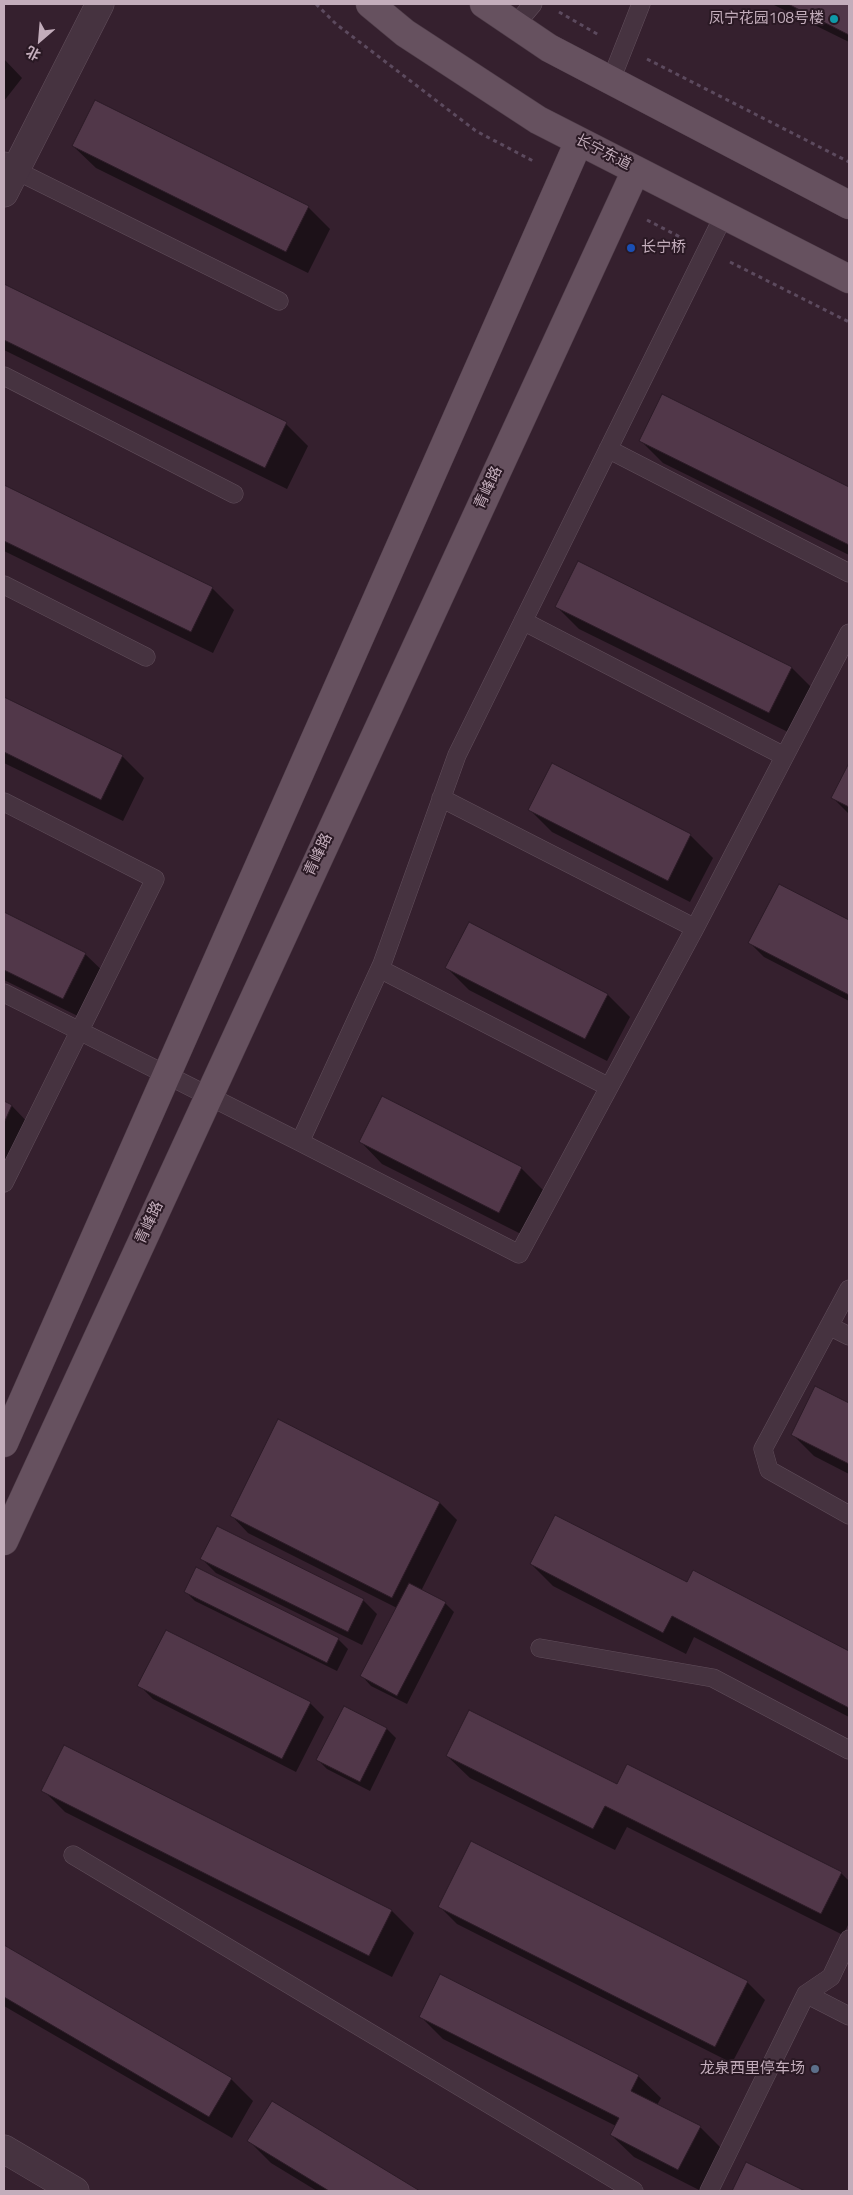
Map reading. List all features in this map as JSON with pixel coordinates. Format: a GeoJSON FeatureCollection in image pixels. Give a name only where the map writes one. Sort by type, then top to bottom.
{"type":"FeatureCollection","features":[{"type":"Feature","properties":{"kind":"main road","name":"长宁东道"},"geometry":{"type":"LineString","coordinates":[[370,4],[405,33],[538,120],[849,279]]}},
{"type":"Feature","properties":{"kind":"main road"},"geometry":{"type":"LineString","coordinates":[[484,4],[525,14],[549,48],[849,205]]}},
{"type":"Feature","properties":{"kind":"main road"},"geometry":{"type":"LineString","coordinates":[[4,1443],[579,141]]}},
{"type":"Feature","properties":{"kind":"main road","name":"青峰路"},"geometry":{"type":"LineString","coordinates":[[4,1541],[636,170]]}},
{"type":"Feature","properties":{"kind":"street"},"geometry":{"type":"LineString","coordinates":[[8,175],[100,4]]}},
{"type":"Feature","properties":{"kind":"street"},"geometry":{"type":"LineString","coordinates":[[4,2149],[75,2191]]}},
{"type":"Feature","properties":{"kind":"lane"},"geometry":{"type":"LineString","coordinates":[[611,80],[641,4]]}},
{"type":"Feature","properties":{"kind":"lane"},"geometry":{"type":"LineString","coordinates":[[8,175],[279,302]]}},
{"type":"Feature","properties":{"kind":"lane"},"geometry":{"type":"LineString","coordinates":[[300,1142],[380,969],[457,755],[724,215]]}},
{"type":"Feature","properties":{"kind":"lane"},"geometry":{"type":"LineString","coordinates":[[4,376],[234,494]]}},
{"type":"Feature","properties":{"kind":"lane"},"geometry":{"type":"LineString","coordinates":[[608,449],[849,573]]}},
{"type":"Feature","properties":{"kind":"lane"},"geometry":{"type":"LineString","coordinates":[[4,585],[146,657]]}},
{"type":"Feature","properties":{"kind":"lane"},"geometry":{"type":"LineString","coordinates":[[523,621],[784,756]]}},
{"type":"Feature","properties":{"kind":"lane"},"geometry":{"type":"LineString","coordinates":[[4,993],[519,1254],[695,928],[849,633]]}},
{"type":"Feature","properties":{"kind":"lane"},"geometry":{"type":"LineString","coordinates":[[442,798],[695,928]]}},
{"type":"Feature","properties":{"kind":"lane"},"geometry":{"type":"LineString","coordinates":[[4,802],[155,879],[4,1183]]}},
{"type":"Feature","properties":{"kind":"lane"},"geometry":{"type":"LineString","coordinates":[[380,969],[609,1087]]}},
{"type":"Feature","properties":{"kind":"lane"},"geometry":{"type":"LineString","coordinates":[[849,1289],[763,1449],[769,1470],[849,1515]]}},
{"type":"Feature","properties":{"kind":"lane"},"geometry":{"type":"LineString","coordinates":[[829,1326],[849,1336]]}},
{"type":"Feature","properties":{"kind":"lane"},"geometry":{"type":"LineString","coordinates":[[540,1648],[713,1678],[849,1750]]}},
{"type":"Feature","properties":{"kind":"lane"},"geometry":{"type":"LineString","coordinates":[[72,1855],[634,2191]]}},
{"type":"Feature","properties":{"kind":"lane"},"geometry":{"type":"LineString","coordinates":[[709,2191],[806,1994],[831,1977],[849,1939]]}},
{"type":"Feature","properties":{"kind":"lane"},"geometry":{"type":"LineString","coordinates":[[806,1994],[849,2016]]}},
{"type":"Feature","properties":{"kind":"path"},"geometry":{"type":"LineString","coordinates":[[553,8],[607,39]]}},
{"type":"Feature","properties":{"kind":"path"},"geometry":{"type":"LineString","coordinates":[[642,56],[849,162]]}},
{"type":"Feature","properties":{"kind":"building","name":"凤宁花园108号楼"},"geometry":{"type":"Polygon","coordinates":[[[788,4],[849,4],[849,35],[788,4]]]}},
{"type":"Feature","properties":{"kind":"building"},"geometry":{"type":"Polygon","coordinates":[[[95,100],[309,206],[286,252],[72,146],[95,100]]]}},
{"type":"Feature","properties":{"kind":"building"},"geometry":{"type":"Polygon","coordinates":[[[4,284],[287,422],[265,468],[4,340],[4,284]]]}},
{"type":"Feature","properties":{"kind":"building"},"geometry":{"type":"Polygon","coordinates":[[[662,394],[849,487],[849,545],[639,441],[662,394]]]}},
{"type":"Feature","properties":{"kind":"building"},"geometry":{"type":"Polygon","coordinates":[[[4,485],[213,587],[191,632],[4,541],[4,485]]]}},
{"type":"Feature","properties":{"kind":"building"},"geometry":{"type":"Polygon","coordinates":[[[578,561],[792,667],[769,713],[555,607],[578,561]]]}},
{"type":"Feature","properties":{"kind":"building"},"geometry":{"type":"Polygon","coordinates":[[[4,697],[123,755],[101,800],[4,752],[4,697]]]}},
{"type":"Feature","properties":{"kind":"building"},"geometry":{"type":"Polygon","coordinates":[[[552,763],[691,834],[668,881],[528,810],[552,763]]]}},
{"type":"Feature","properties":{"kind":"building"},"geometry":{"type":"Polygon","coordinates":[[[849,763],[849,807],[831,798],[849,763]]]}},
{"type":"Feature","properties":{"kind":"building"},"geometry":{"type":"Polygon","coordinates":[[[779,884],[849,920],[849,995],[748,943],[779,884]]]}},
{"type":"Feature","properties":{"kind":"building"},"geometry":{"type":"Polygon","coordinates":[[[4,912],[86,953],[63,999],[4,970],[4,912]]]}},
{"type":"Feature","properties":{"kind":"building"},"geometry":{"type":"Polygon","coordinates":[[[469,922],[608,994],[585,1039],[445,968],[469,922]]]}},
{"type":"Feature","properties":{"kind":"building"},"geometry":{"type":"Polygon","coordinates":[[[382,1096],[522,1167],[499,1213],[359,1142],[382,1096]]]}},
{"type":"Feature","properties":{"kind":"building"},"geometry":{"type":"Polygon","coordinates":[[[4,1101],[12,1105],[4,1123],[4,1101]]]}},
{"type":"Feature","properties":{"kind":"building"},"geometry":{"type":"Polygon","coordinates":[[[815,1386],[849,1403],[849,1464],[791,1435],[815,1386]]]}},
{"type":"Feature","properties":{"kind":"building"},"geometry":{"type":"Polygon","coordinates":[[[278,1419],[440,1502],[392,1598],[230,1516],[278,1419]]]}},
{"type":"Feature","properties":{"kind":"building"},"geometry":{"type":"Polygon","coordinates":[[[555,1515],[687,1582],[693,1570],[849,1651],[849,1708],[672,1616],[663,1633],[530,1564],[555,1515]]]}},
{"type":"Feature","properties":{"kind":"building"},"geometry":{"type":"Polygon","coordinates":[[[217,1526],[364,1599],[348,1632],[200,1559],[217,1526]]]}},
{"type":"Feature","properties":{"kind":"building"},"geometry":{"type":"Polygon","coordinates":[[[196,1567],[339,1638],[327,1663],[184,1592],[196,1567]]]}},
{"type":"Feature","properties":{"kind":"building"},"geometry":{"type":"Polygon","coordinates":[[[409,1583],[446,1602],[397,1696],[360,1676],[409,1583]]]}},
{"type":"Feature","properties":{"kind":"building"},"geometry":{"type":"Polygon","coordinates":[[[166,1630],[311,1702],[282,1759],[137,1686],[166,1630]]]}},
{"type":"Feature","properties":{"kind":"building"},"geometry":{"type":"Polygon","coordinates":[[[344,1706],[387,1728],[360,1782],[316,1760],[344,1706]]]}},
{"type":"Feature","properties":{"kind":"building"},"geometry":{"type":"Polygon","coordinates":[[[469,1710],[617,1784],[627,1764],[842,1872],[821,1914],[605,1806],[593,1829],[446,1756],[469,1710]]]}},
{"type":"Feature","properties":{"kind":"building"},"geometry":{"type":"Polygon","coordinates":[[[64,1745],[392,1910],[369,1956],[41,1791],[64,1745]]]}},
{"type":"Feature","properties":{"kind":"building"},"geometry":{"type":"Polygon","coordinates":[[[471,1841],[748,1981],[715,2047],[438,1907],[471,1841]]]}},
{"type":"Feature","properties":{"kind":"building"},"geometry":{"type":"Polygon","coordinates":[[[4,1945],[232,2078],[209,2117],[4,1997],[4,1945]]]}},
{"type":"Feature","properties":{"kind":"building"},"geometry":{"type":"Polygon","coordinates":[[[440,1974],[639,2075],[631,2091],[701,2126],[678,2170],[610,2135],[619,2118],[419,2017],[440,1974]]]}},
{"type":"Feature","properties":{"kind":"building"},"geometry":{"type":"Polygon","coordinates":[[[272,2101],[420,2191],[329,2191],[247,2141],[272,2101]]]}},
{"type":"Feature","properties":{"kind":"building"},"geometry":{"type":"Polygon","coordinates":[[[746,2162],[805,2191],[732,2191],[746,2162]]]}},
{"type":"Feature","properties":{"kind":"place","name":"凤宁花园108号楼"},"geometry":{"type":"Point","coordinates":[834,19]}},
{"type":"Feature","properties":{"kind":"place","name":"长宁桥"},"geometry":{"type":"Point","coordinates":[631,248]}},
{"type":"Feature","properties":{"kind":"place","name":"龙泉西里停车场"},"geometry":{"type":"Point","coordinates":[815,2069]}}]}
